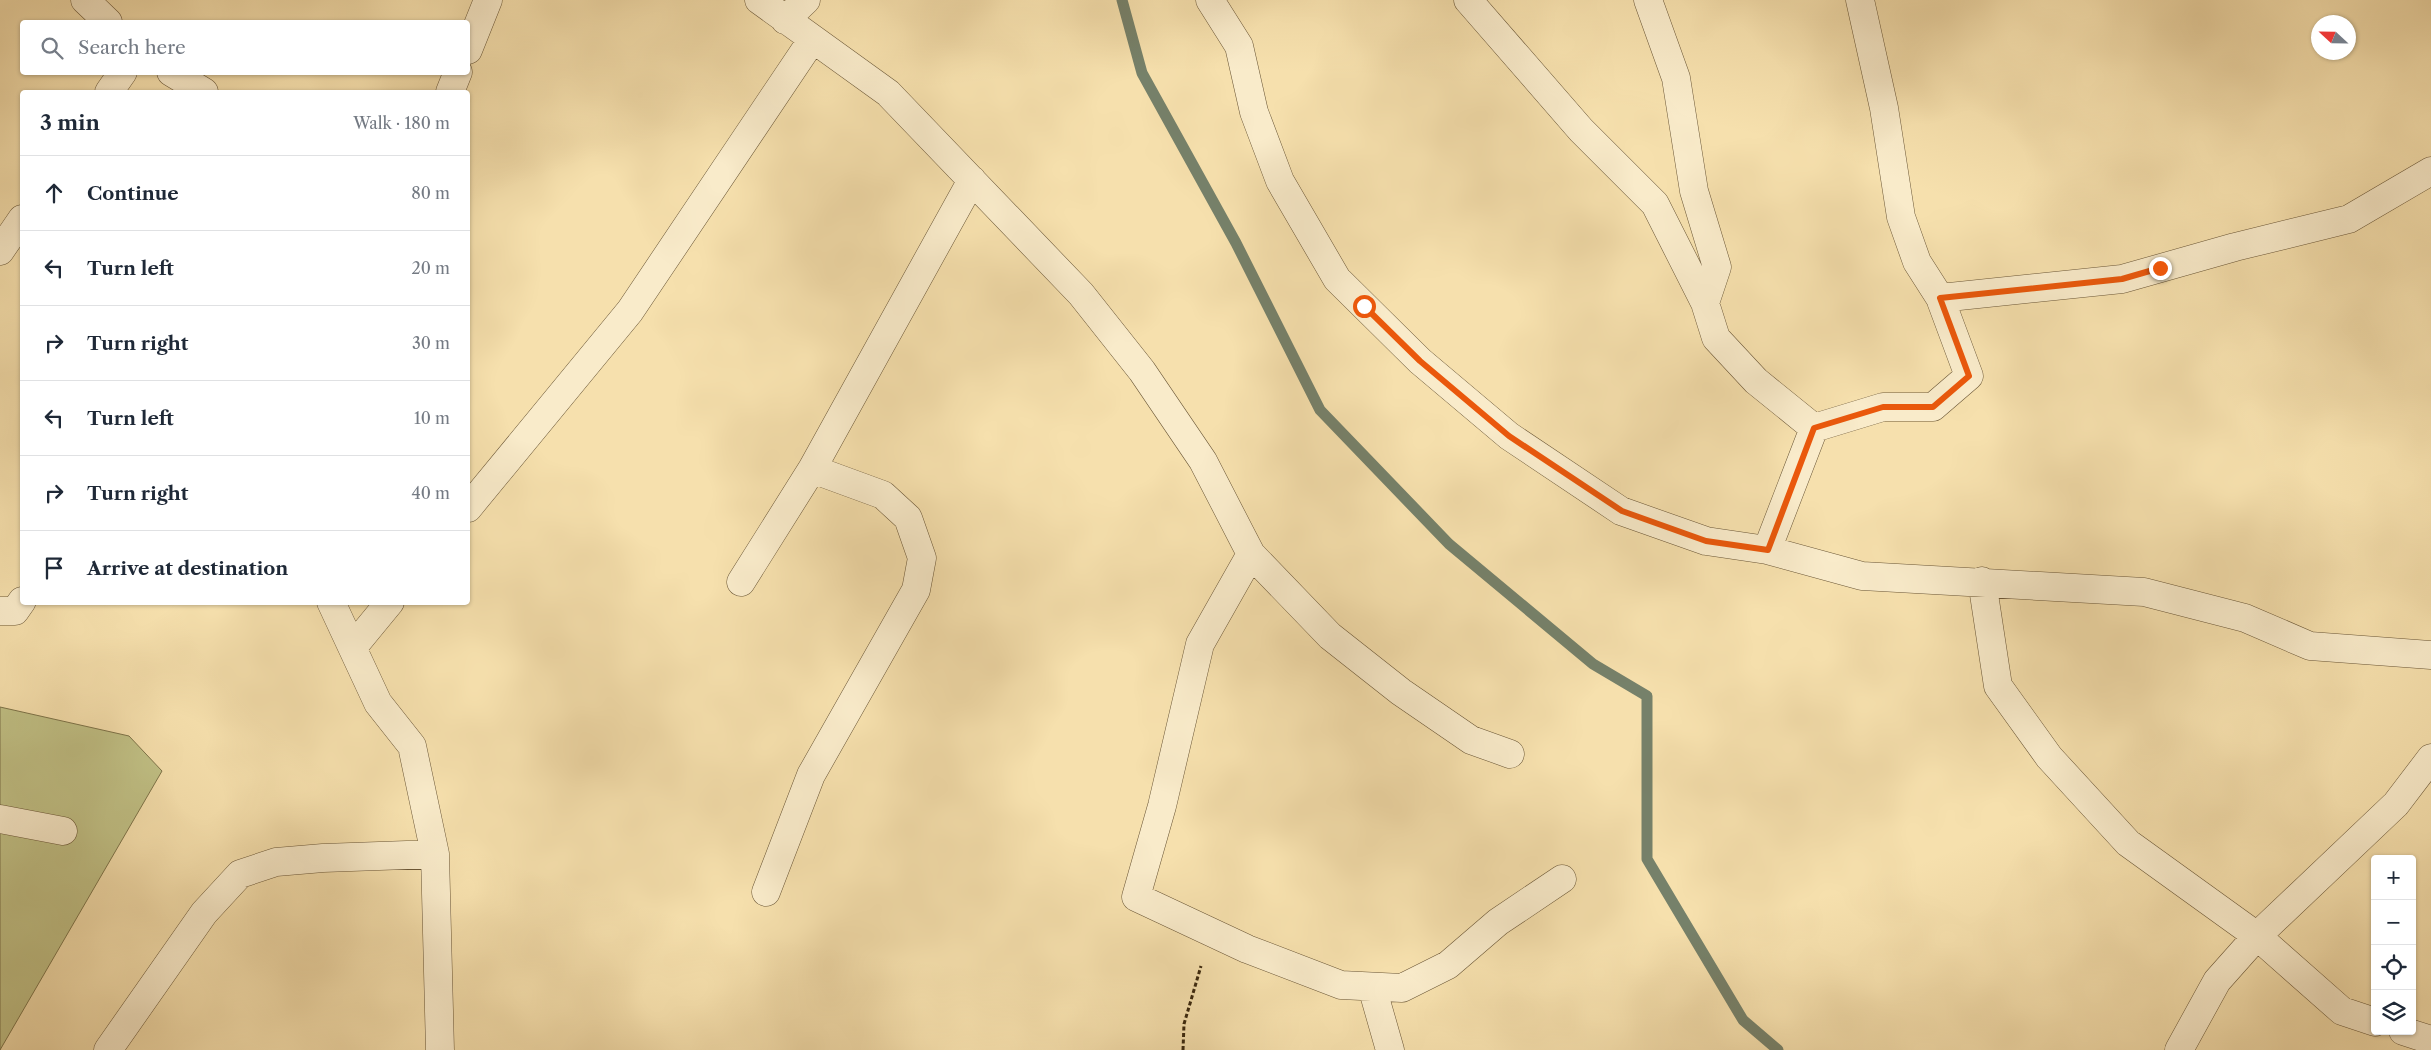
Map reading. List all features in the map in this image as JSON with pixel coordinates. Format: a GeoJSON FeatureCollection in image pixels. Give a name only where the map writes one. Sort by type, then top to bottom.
{"type":"FeatureCollection","features":[{"type":"Feature","properties":{"kind":"street"},"geometry":{"type":"LineString","coordinates":[[85,0],[106,20]]}},
{"type":"Feature","properties":{"kind":"street"},"geometry":{"type":"LineString","coordinates":[[470,45],[488,0]]}},
{"type":"Feature","properties":{"kind":"street"},"geometry":{"type":"LineString","coordinates":[[759,0],[888,93],[1081,294],[1142,371],[1203,461],[1251,554],[1330,636],[1401,692],[1471,740],[1510,754]]}},
{"type":"Feature","properties":{"kind":"street"},"geometry":{"type":"LineString","coordinates":[[785,20],[806,0]]}},
{"type":"Feature","properties":{"kind":"street"},"geometry":{"type":"LineString","coordinates":[[1210,0],[1239,46],[1254,112],[1280,181],[1337,279],[1420,361],[1509,436],[1622,511],[1706,541],[1768,550],[1862,576],[2144,592],[2246,618],[2310,646],[2431,655]]}},
{"type":"Feature","properties":{"kind":"street"},"geometry":{"type":"LineString","coordinates":[[1468,0],[1581,130],[1655,204],[1706,303],[1716,338],[1756,381],[1814,428]]}},
{"type":"Feature","properties":{"kind":"street"},"geometry":{"type":"LineString","coordinates":[[1648,0],[1676,78],[1694,190],[1717,267],[1706,303]]}},
{"type":"Feature","properties":{"kind":"street"},"geometry":{"type":"LineString","coordinates":[[1814,428],[1883,407],[1933,407],[1969,376],[1940,298],[1918,262],[1901,217],[1884,108],[1860,0]]}},
{"type":"Feature","properties":{"kind":"street"},"geometry":{"type":"LineString","coordinates":[[470,506],[630,311],[812,40]]}},
{"type":"Feature","properties":{"kind":"street"},"geometry":{"type":"LineString","coordinates":[[110,90],[121,75]]}},
{"type":"Feature","properties":{"kind":"street"},"geometry":{"type":"LineString","coordinates":[[176,75],[201,90]]}},
{"type":"Feature","properties":{"kind":"street"},"geometry":{"type":"LineString","coordinates":[[451,90],[457,75]]}},
{"type":"Feature","properties":{"kind":"street"},"geometry":{"type":"LineString","coordinates":[[1940,298],[2122,279],[2235,247],[2349,219],[2431,171]]}},
{"type":"Feature","properties":{"kind":"street"},"geometry":{"type":"LineString","coordinates":[[741,582],[812,469],[972,180]]}},
{"type":"Feature","properties":{"kind":"street"},"geometry":{"type":"LineString","coordinates":[[0,251],[20,221]]}},
{"type":"Feature","properties":{"kind":"street"},"geometry":{"type":"LineString","coordinates":[[1768,550],[1814,428]]}},
{"type":"Feature","properties":{"kind":"street"},"geometry":{"type":"LineString","coordinates":[[766,892],[811,775],[916,590],[922,558],[908,518],[883,495],[812,469]]}},
{"type":"Feature","properties":{"kind":"street"},"geometry":{"type":"LineString","coordinates":[[1251,554],[1200,644],[1162,806],[1136,897],[1247,949],[1341,985],[1402,988],[1448,965],[1498,922],[1562,879]]}},
{"type":"Feature","properties":{"kind":"street"},"geometry":{"type":"LineString","coordinates":[[1982,582],[1998,686],[2049,758],[2128,843],[2257,936],[2342,1011],[2371,1021]]}},
{"type":"Feature","properties":{"kind":"street"},"geometry":{"type":"LineString","coordinates":[[0,611],[15,611],[20,604]]}},
{"type":"Feature","properties":{"kind":"street"},"geometry":{"type":"LineString","coordinates":[[332,605],[378,703],[412,746],[435,854],[440,1050]]}},
{"type":"Feature","properties":{"kind":"street"},"geometry":{"type":"LineString","coordinates":[[353,647],[388,605]]}},
{"type":"Feature","properties":{"kind":"street"},"geometry":{"type":"LineString","coordinates":[[2179,1050],[2218,981],[2257,936],[2396,804],[2431,758]]}},
{"type":"Feature","properties":{"kind":"street"},"geometry":{"type":"LineString","coordinates":[[0,819],[63,831]]}},
{"type":"Feature","properties":{"kind":"street"},"geometry":{"type":"LineString","coordinates":[[108,1050],[204,913],[240,874],[276,862],[323,858],[435,854]]}},
{"type":"Feature","properties":{"kind":"street"},"geometry":{"type":"LineString","coordinates":[[1372,987],[1390,1050]]}},
{"type":"Feature","properties":{"kind":"street"},"geometry":{"type":"LineString","coordinates":[[2416,1035],[2431,1040]]}},
{"type":"Feature","properties":{"kind":"path"},"geometry":{"type":"LineString","coordinates":[[1183,1050],[1184,1024],[1211,932]]}},
{"type":"Feature","properties":{"kind":"green space"},"geometry":{"type":"Polygon","coordinates":[[[0,707],[129,736],[162,771],[0,1050],[0,707]]]}},
{"type":"Feature","properties":{"kind":"waterway"},"geometry":{"type":"LineString","coordinates":[[1122,0],[1142,73],[1236,243],[1320,410],[1449,544],[1593,664],[1647,696],[1647,859],[1743,1020],[1778,1050]]}},
{"type":"Feature","properties":{"kind":"route"},"geometry":{"type":"LineString","coordinates":[[1364,306],[1420,361],[1509,436],[1622,511],[1706,541],[1768,550],[1814,428],[1883,407],[1933,407],[1969,376],[1940,298],[2122,279],[2160,268]]}}]}
